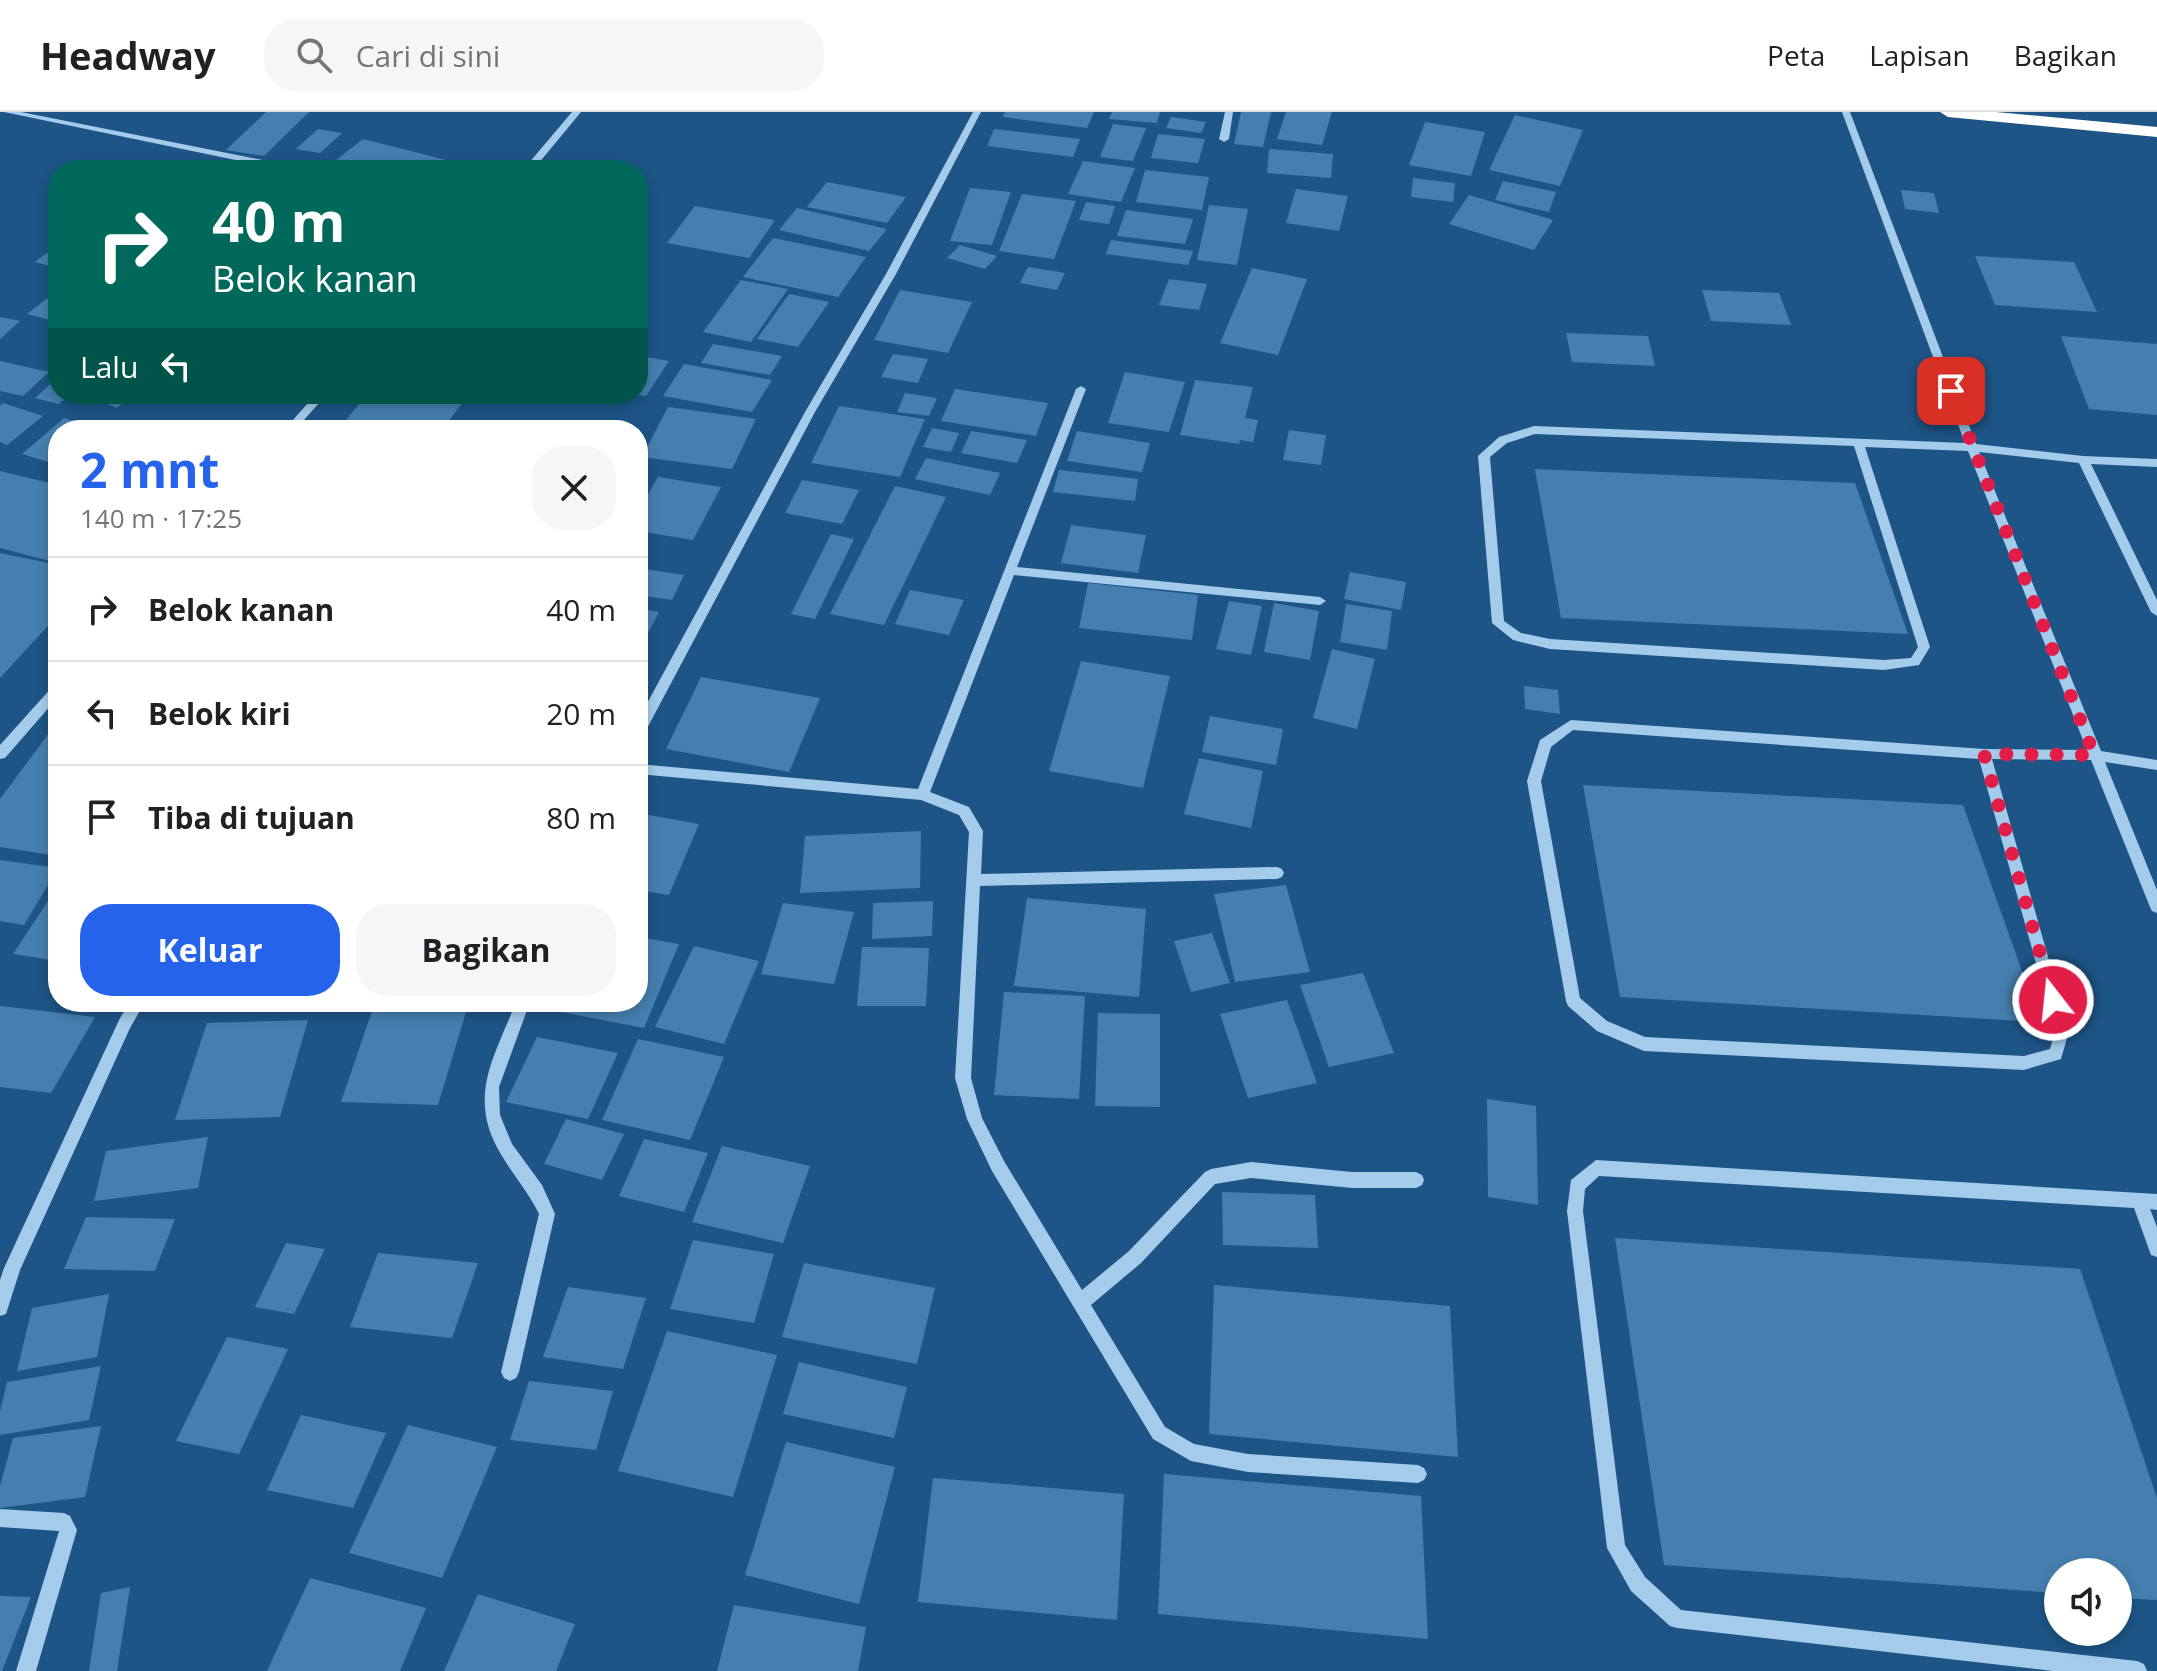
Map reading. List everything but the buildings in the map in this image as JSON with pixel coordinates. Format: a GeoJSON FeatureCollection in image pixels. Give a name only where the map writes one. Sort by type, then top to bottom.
{"type":"FeatureCollection","features":[{"type":"Feature","properties":{"kind":"highway"},"geometry":{"type":"LineString","coordinates":[[1948,112],[2157,132]]}},
{"type":"Feature","properties":{"kind":"street"},"geometry":{"type":"LineString","coordinates":[[8,112],[248,160]]}},
{"type":"Feature","properties":{"kind":"street"},"geometry":{"type":"LineString","coordinates":[[536,160],[577,112]]}},
{"type":"Feature","properties":{"kind":"street"},"geometry":{"type":"LineString","coordinates":[[648,713],[810,412],[891,274],[977,112]]}},
{"type":"Feature","properties":{"kind":"street"},"geometry":{"type":"LineString","coordinates":[[1224,139],[1229,112]]}},
{"type":"Feature","properties":{"kind":"street"},"geometry":{"type":"LineString","coordinates":[[1846,112],[1972,447],[2157,907]]}},
{"type":"Feature","properties":{"kind":"street"},"geometry":{"type":"LineString","coordinates":[[922,795],[1013,571],[1081,389]]}},
{"type":"Feature","properties":{"kind":"street"},"geometry":{"type":"LineString","coordinates":[[298,420],[313,404]]}},
{"type":"Feature","properties":{"kind":"street"},"geometry":{"type":"LineString","coordinates":[[1859,444],[1924,647],[1915,662],[1884,665],[1550,644],[1517,637],[1498,623],[1484,456],[1503,440],[1534,430],[1972,447],[2083,460],[2157,463]]}},
{"type":"Feature","properties":{"kind":"street"},"geometry":{"type":"LineString","coordinates":[[2083,460],[2157,612]]}},
{"type":"Feature","properties":{"kind":"street"},"geometry":{"type":"LineString","coordinates":[[1013,571],[1320,601]]}},
{"type":"Feature","properties":{"kind":"street"},"geometry":{"type":"LineString","coordinates":[[0,754],[48,699]]}},
{"type":"Feature","properties":{"kind":"street"},"geometry":{"type":"LineString","coordinates":[[1984,754],[2062,1031],[2056,1054],[2024,1063],[1644,1044],[1602,1026],[1573,1001],[1534,781],[1545,744],[1571,725],[1984,754],[2094,755],[2157,765]]}},
{"type":"Feature","properties":{"kind":"street"},"geometry":{"type":"LineString","coordinates":[[648,770],[922,795],[964,811],[976,831],[963,1078],[975,1119],[998,1166],[1159,1433],[1191,1452],[1248,1463],[1418,1474]]}},
{"type":"Feature","properties":{"kind":"street"},"geometry":{"type":"LineString","coordinates":[[974,880],[1277,873]]}},
{"type":"Feature","properties":{"kind":"street"},"geometry":{"type":"LineString","coordinates":[[0,1308],[12,1268],[132,1012]]}},
{"type":"Feature","properties":{"kind":"street"},"geometry":{"type":"LineString","coordinates":[[510,1372],[547,1214],[536,1190],[506,1149],[492,1115],[491,1087],[519,1012]]}},
{"type":"Feature","properties":{"kind":"street"},"geometry":{"type":"LineString","coordinates":[[2137,1671],[1677,1619],[1638,1584],[1616,1548],[1575,1211],[1577,1185],[1596,1168],[2157,1202]]}},
{"type":"Feature","properties":{"kind":"street"},"geometry":{"type":"LineString","coordinates":[[1081,1302],[1135,1257],[1211,1177],[1251,1170],[1352,1180],[1416,1180]]}},
{"type":"Feature","properties":{"kind":"street"},"geometry":{"type":"LineString","coordinates":[[2139,1201],[2157,1249]]}},
{"type":"Feature","properties":{"kind":"street"},"geometry":{"type":"LineString","coordinates":[[0,1518],[64,1522],[68,1530],[26,1671]]}},
{"type":"Feature","properties":{"kind":"route"},"geometry":{"type":"LineString","coordinates":[[1951,391],[2094,755],[1984,754],[2053,1000]]}}]}
